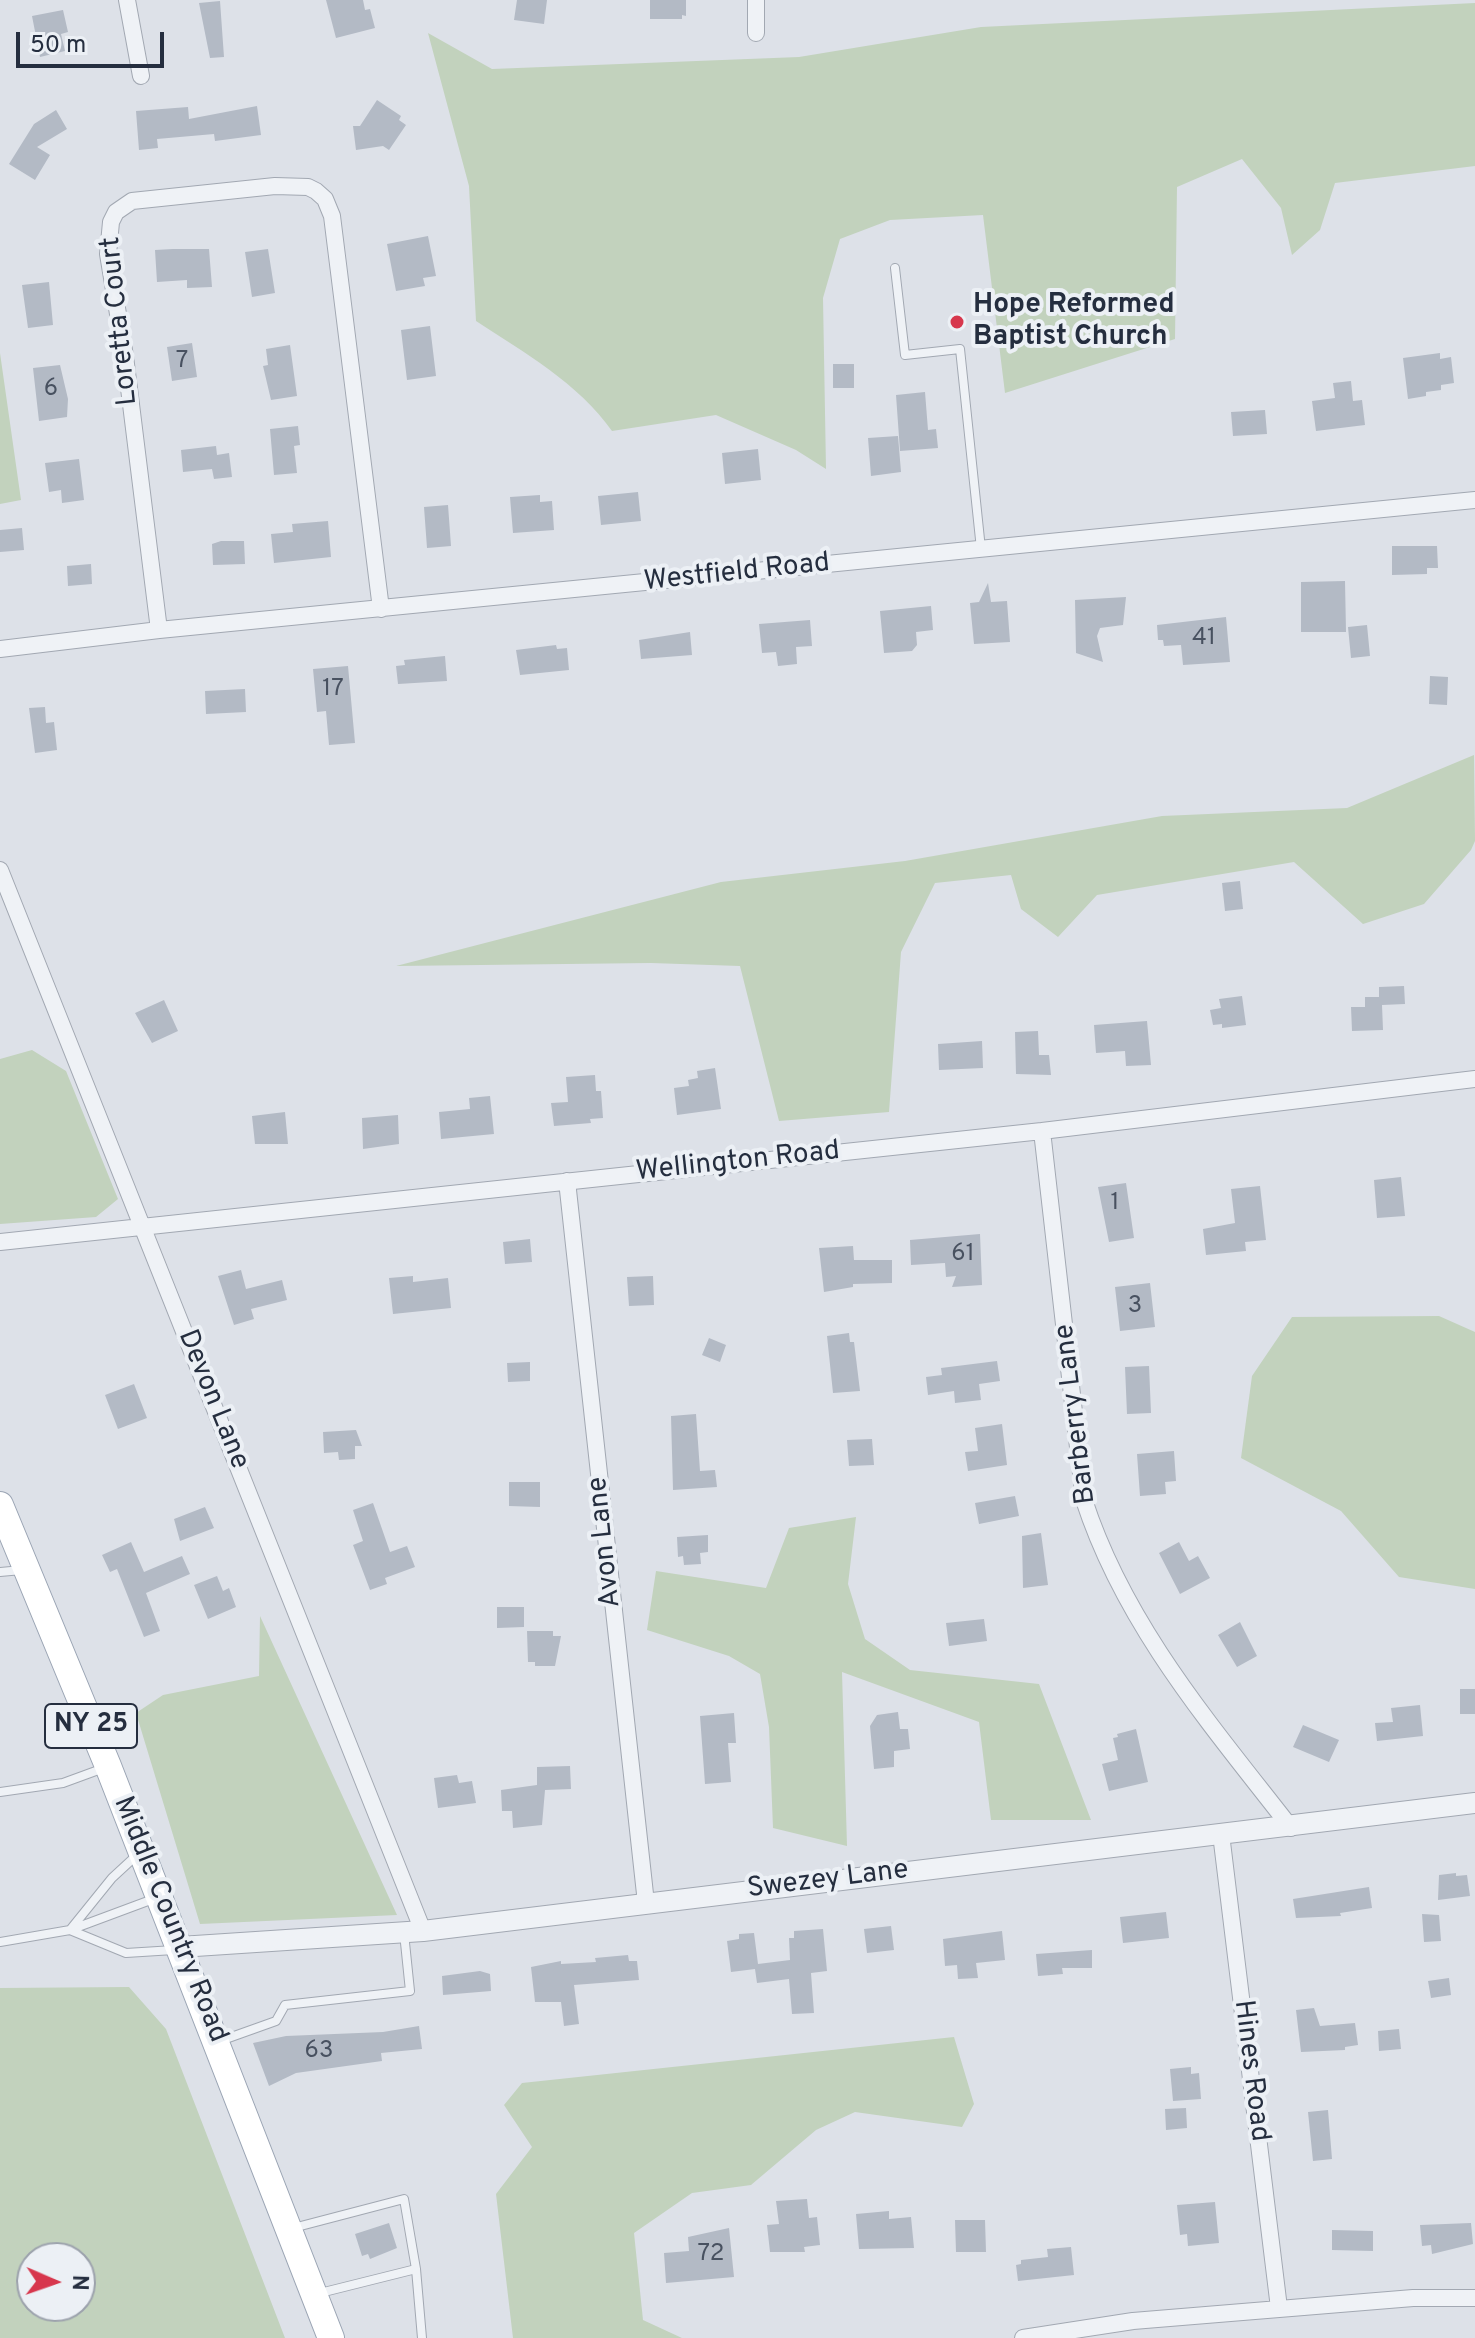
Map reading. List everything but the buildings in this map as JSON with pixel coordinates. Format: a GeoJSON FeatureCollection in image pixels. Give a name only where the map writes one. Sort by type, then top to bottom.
{"type":"FeatureCollection","features":[{"type":"Feature","properties":{"kind":"main road","name":"Middle Country Road"},"geometry":{"type":"LineString","coordinates":[[0,1505],[160,1896],[331,2338]]}},
{"type":"Feature","properties":{"kind":"street"},"geometry":{"type":"LineString","coordinates":[[127,0],[141,76]]}},
{"type":"Feature","properties":{"kind":"street"},"geometry":{"type":"LineString","coordinates":[[756,0],[756,33]]}},
{"type":"Feature","properties":{"kind":"street","name":"Loretta Court"},"geometry":{"type":"LineString","coordinates":[[159,630],[125,356],[108,254],[111,222],[116,212],[132,201],[230,190],[308,187],[325,199],[332,216],[381,609]]}},
{"type":"Feature","properties":{"kind":"street","name":"Westfield Road"},"geometry":{"type":"LineString","coordinates":[[0,649],[159,630],[1475,500]]}},
{"type":"Feature","properties":{"kind":"street","name":"Devon Lane"},"geometry":{"type":"LineString","coordinates":[[0,870],[143,1226],[414,1932]]}},
{"type":"Feature","properties":{"kind":"street","name":"Wellington Road"},"geometry":{"type":"LineString","coordinates":[[0,1242],[1042,1131],[1475,1079]]}},
{"type":"Feature","properties":{"kind":"street","name":"Barberry Lane"},"geometry":{"type":"LineString","coordinates":[[1042,1131],[1084,1500],[1098,1542],[1114,1579],[1167,1665],[1291,1828]]}},
{"type":"Feature","properties":{"kind":"street","name":"Avon Lane"},"geometry":{"type":"LineString","coordinates":[[567,1181],[646,1903]]}},
{"type":"Feature","properties":{"kind":"street","name":"Swezey Lane"},"geometry":{"type":"LineString","coordinates":[[180,1947],[414,1932],[1291,1828],[1475,1803]]}},
{"type":"Feature","properties":{"kind":"street","name":"Hines Road"},"geometry":{"type":"LineString","coordinates":[[1221,1834],[1279,2308]]}},
{"type":"Feature","properties":{"kind":"street"},"geometry":{"type":"LineString","coordinates":[[1023,2338],[1133,2321],[1279,2308],[1413,2298],[1475,2298]]}},
{"type":"Feature","properties":{"kind":"lane"},"geometry":{"type":"LineString","coordinates":[[895,268],[905,355],[960,349],[981,550]]}},
{"type":"Feature","properties":{"kind":"lane"},"geometry":{"type":"LineString","coordinates":[[0,1572],[27,1570]]}},
{"type":"Feature","properties":{"kind":"lane"},"geometry":{"type":"LineString","coordinates":[[0,1792],[63,1783],[108,1766]]}},
{"type":"Feature","properties":{"kind":"lane"},"geometry":{"type":"LineString","coordinates":[[70,1930],[112,1878],[142,1851]]}},
{"type":"Feature","properties":{"kind":"lane"},"geometry":{"type":"LineString","coordinates":[[0,1942],[70,1930],[160,1896]]}},
{"type":"Feature","properties":{"kind":"lane"},"geometry":{"type":"LineString","coordinates":[[70,1930],[126,1953],[143,1954],[180,1947]]}},
{"type":"Feature","properties":{"kind":"lane"},"geometry":{"type":"LineString","coordinates":[[217,2043],[276,2021],[285,2005],[410,1991],[414,1932]]}},
{"type":"Feature","properties":{"kind":"lane"},"geometry":{"type":"LineString","coordinates":[[288,2229],[404,2199],[416,2269],[422,2338]]}},
{"type":"Feature","properties":{"kind":"lane"},"geometry":{"type":"LineString","coordinates":[[315,2294],[416,2269]]}},
{"type":"Feature","properties":{"kind":"green space"},"geometry":{"type":"Polygon","coordinates":[[[1475,3],[1475,166],[1335,183],[1320,230],[1292,255],[1281,208],[1242,159],[1177,187],[1175,339],[1005,393],[983,215],[890,220],[840,239],[823,298],[826,469],[796,450],[716,415],[612,431],[567,384],[476,321],[469,186],[428,33],[492,69],[799,57],[981,27],[1475,3]]]}},
{"type":"Feature","properties":{"kind":"green space"},"geometry":{"type":"Polygon","coordinates":[[[0,353],[21,500],[0,504],[0,353]]]}},
{"type":"Feature","properties":{"kind":"green space"},"geometry":{"type":"Polygon","coordinates":[[[1474,755],[1475,841],[1471,850],[1424,904],[1363,924],[1294,862],[1097,895],[1058,937],[1021,909],[1011,875],[935,883],[901,952],[889,1112],[779,1121],[740,966],[651,963],[396,966],[721,882],[905,861],[1162,816],[1347,808],[1474,755]]]}},
{"type":"Feature","properties":{"kind":"green space"},"geometry":{"type":"Polygon","coordinates":[[[32,1050],[66,1071],[118,1199],[96,1217],[0,1224],[0,1059],[32,1050]]]}},
{"type":"Feature","properties":{"kind":"green space"},"geometry":{"type":"Polygon","coordinates":[[[1439,1316],[1475,1332],[1475,1589],[1399,1577],[1341,1511],[1241,1458],[1252,1376],[1292,1317],[1439,1316]]]}},
{"type":"Feature","properties":{"kind":"green space"},"geometry":{"type":"Polygon","coordinates":[[[856,1517],[848,1584],[865,1639],[910,1670],[1039,1684],[1091,1820],[991,1820],[979,1722],[842,1672],[847,1846],[773,1828],[769,1727],[760,1674],[729,1656],[647,1630],[656,1571],[766,1588],[789,1528],[856,1517]]]}},
{"type":"Feature","properties":{"kind":"green space"},"geometry":{"type":"Polygon","coordinates":[[[260,1616],[397,1915],[200,1924],[136,1713],[163,1695],[259,1676],[260,1616]]]}},
{"type":"Feature","properties":{"kind":"green space"},"geometry":{"type":"Polygon","coordinates":[[[129,1987],[166,2029],[285,2338],[0,2338],[0,1988],[129,1987]]]}},
{"type":"Feature","properties":{"kind":"green space"},"geometry":{"type":"Polygon","coordinates":[[[954,2037],[974,2104],[962,2127],[855,2112],[816,2130],[751,2185],[692,2193],[634,2233],[643,2320],[682,2338],[513,2338],[496,2194],[532,2147],[504,2105],[522,2083],[954,2037]]]}},
{"type":"Feature","properties":{"kind":"place","name":"Hope Reformed Baptist Church"},"geometry":{"type":"Point","coordinates":[957,322]}}]}
